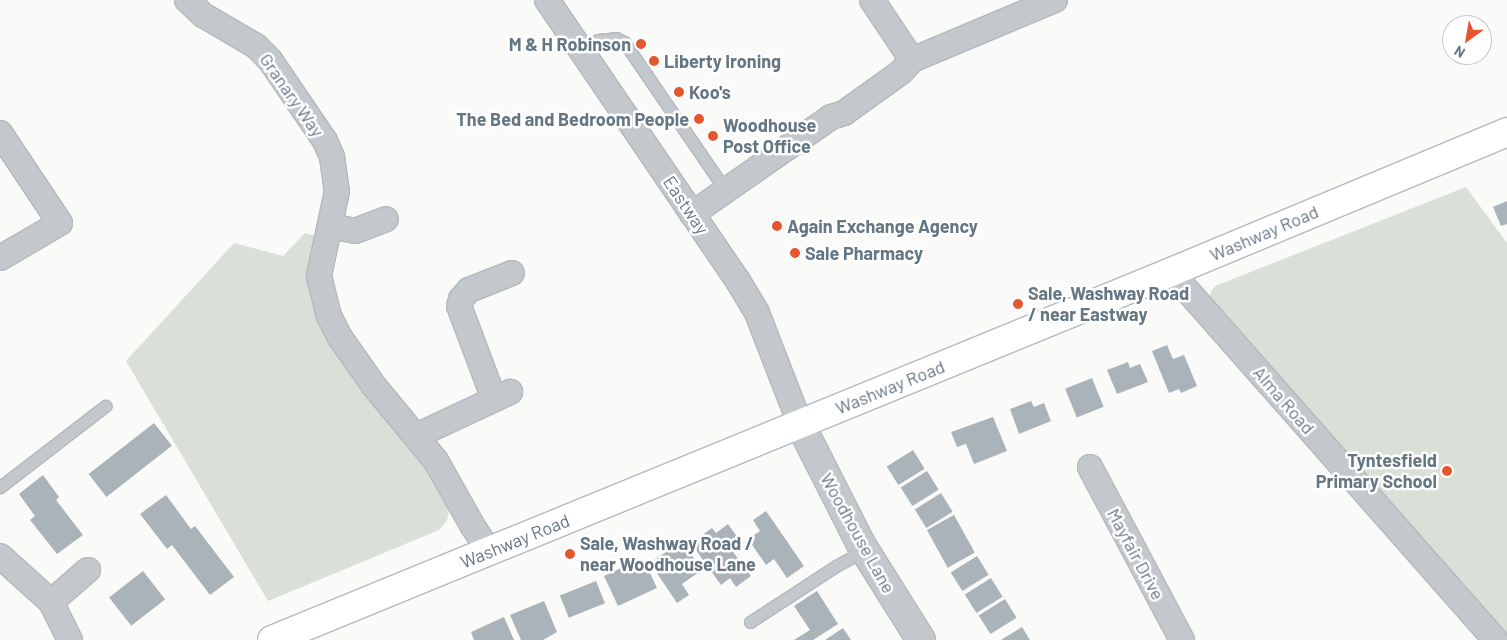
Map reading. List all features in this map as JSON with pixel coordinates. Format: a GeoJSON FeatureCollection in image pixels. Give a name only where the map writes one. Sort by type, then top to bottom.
{"type":"FeatureCollection","features":[{"type":"Feature","properties":{"kind":"highway","name":"Washway Road"},"geometry":{"type":"LineString","coordinates":[[275,639],[1172,272],[1507,132]]}},
{"type":"Feature","properties":{"kind":"street","name":"Granary Way"},"geometry":{"type":"LineString","coordinates":[[187,0],[203,15],[256,46],[270,60],[324,141],[332,157],[337,191],[319,276],[323,300],[329,316],[351,355],[374,386],[436,460],[472,525],[489,551]]}},
{"type":"Feature","properties":{"kind":"street","name":"Eastway"},"geometry":{"type":"LineString","coordinates":[[547,0],[738,281],[756,313],[800,424]]}},
{"type":"Feature","properties":{"kind":"street"},"geometry":{"type":"LineString","coordinates":[[872,0],[912,60]]}},
{"type":"Feature","properties":{"kind":"street"},"geometry":{"type":"LineString","coordinates":[[692,214],[831,117],[844,113],[901,72],[912,60],[1055,0]]}},
{"type":"Feature","properties":{"kind":"street"},"geometry":{"type":"LineString","coordinates":[[0,133],[60,223],[0,258]]}},
{"type":"Feature","properties":{"kind":"street"},"geometry":{"type":"LineString","coordinates":[[330,226],[354,231],[386,219]]}},
{"type":"Feature","properties":{"kind":"street","name":"Alma Road"},"geometry":{"type":"LineString","coordinates":[[1172,272],[1496,640]]}},
{"type":"Feature","properties":{"kind":"street"},"geometry":{"type":"LineString","coordinates":[[416,436],[502,395],[458,306],[469,290],[512,273]]}},
{"type":"Feature","properties":{"kind":"street","name":"Woodhouse Lane"},"geometry":{"type":"LineString","coordinates":[[800,424],[865,550],[921,640]]}},
{"type":"Feature","properties":{"kind":"street","name":"Mayfair Drive"},"geometry":{"type":"LineString","coordinates":[[1090,467],[1182,640]]}},
{"type":"Feature","properties":{"kind":"street"},"geometry":{"type":"LineString","coordinates":[[0,556],[51,602],[70,640]]}},
{"type":"Feature","properties":{"kind":"street"},"geometry":{"type":"LineString","coordinates":[[51,602],[88,570]]}},
{"type":"Feature","properties":{"kind":"lane"},"geometry":{"type":"LineString","coordinates":[[581,50],[598,40],[616,38],[624,42],[726,191]]}},
{"type":"Feature","properties":{"kind":"lane"},"geometry":{"type":"LineString","coordinates":[[0,486],[105,406]]}},
{"type":"Feature","properties":{"kind":"lane"},"geometry":{"type":"LineString","coordinates":[[750,622],[836,566],[865,550]]}},
{"type":"Feature","properties":{"kind":"shaded area","name":"Tyntesfield Primary School"},"geometry":{"type":"Polygon","coordinates":[[[1466,187],[1507,243],[1507,638],[1211,302],[1210,297],[1210,293],[1215,286],[1466,187]]]}},
{"type":"Feature","properties":{"kind":"shaded area"},"geometry":{"type":"Polygon","coordinates":[[[305,233],[320,237],[311,292],[385,418],[431,474],[445,497],[449,510],[447,521],[439,530],[268,601],[126,361],[234,243],[283,256],[305,233]]]}},
{"type":"Feature","properties":{"kind":"building"},"geometry":{"type":"Polygon","coordinates":[[[1507,201],[1507,224],[1501,226],[1493,207],[1507,201]]]}},
{"type":"Feature","properties":{"kind":"building"},"geometry":{"type":"Polygon","coordinates":[[[1167,345],[1173,359],[1184,355],[1197,386],[1181,393],[1179,389],[1169,393],[1152,351],[1167,345]]]}},
{"type":"Feature","properties":{"kind":"building"},"geometry":{"type":"Polygon","coordinates":[[[1128,362],[1130,368],[1140,364],[1148,382],[1117,394],[1107,370],[1128,362]]]}},
{"type":"Feature","properties":{"kind":"building"},"geometry":{"type":"Polygon","coordinates":[[[1092,378],[1104,407],[1077,418],[1065,389],[1092,378]]]}},
{"type":"Feature","properties":{"kind":"building"},"geometry":{"type":"Polygon","coordinates":[[[1031,401],[1034,407],[1044,403],[1051,421],[1019,434],[1010,409],[1031,401]]]}},
{"type":"Feature","properties":{"kind":"building"},"geometry":{"type":"Polygon","coordinates":[[[993,417],[1007,451],[974,464],[966,444],[957,447],[951,432],[993,417]]]}},
{"type":"Feature","properties":{"kind":"building"},"geometry":{"type":"Polygon","coordinates":[[[154,423],[172,446],[106,497],[89,474],[154,423]]]}},
{"type":"Feature","properties":{"kind":"building"},"geometry":{"type":"Polygon","coordinates":[[[913,450],[925,469],[898,485],[887,466],[913,450]]]}},
{"type":"Feature","properties":{"kind":"building"},"geometry":{"type":"Polygon","coordinates":[[[927,471],[939,490],[912,506],[901,487],[927,471]]]}},
{"type":"Feature","properties":{"kind":"building"},"geometry":{"type":"Polygon","coordinates":[[[43,475],[59,497],[56,500],[83,535],[57,554],[30,520],[35,516],[19,494],[43,475]]]}},
{"type":"Feature","properties":{"kind":"building"},"geometry":{"type":"Polygon","coordinates":[[[941,493],[953,512],[926,528],[915,509],[941,493]]]}},
{"type":"Feature","properties":{"kind":"building"},"geometry":{"type":"Polygon","coordinates":[[[166,495],[191,529],[195,526],[234,577],[210,595],[172,545],[167,549],[140,514],[166,495]]]}},
{"type":"Feature","properties":{"kind":"building"},"geometry":{"type":"Polygon","coordinates":[[[766,511],[804,566],[787,578],[774,559],[766,565],[748,539],[760,531],[753,520],[766,511]]]}},
{"type":"Feature","properties":{"kind":"building"},"geometry":{"type":"Polygon","coordinates":[[[954,515],[975,553],[948,568],[927,530],[954,515]]]}},
{"type":"Feature","properties":{"kind":"building"},"geometry":{"type":"Polygon","coordinates":[[[728,524],[738,538],[728,545],[751,576],[736,587],[730,578],[721,585],[691,543],[712,528],[716,533],[728,524]]]}},
{"type":"Feature","properties":{"kind":"building"},"geometry":{"type":"Polygon","coordinates":[[[682,541],[702,570],[682,584],[689,595],[677,603],[650,563],[682,541]]]}},
{"type":"Feature","properties":{"kind":"building"},"geometry":{"type":"Polygon","coordinates":[[[977,556],[989,575],[962,591],[951,572],[977,556]]]}},
{"type":"Feature","properties":{"kind":"building"},"geometry":{"type":"Polygon","coordinates":[[[644,560],[657,588],[618,606],[604,576],[636,561],[637,563],[644,560]]]}},
{"type":"Feature","properties":{"kind":"building"},"geometry":{"type":"Polygon","coordinates":[[[143,571],[165,599],[131,626],[109,597],[143,571]]]}},
{"type":"Feature","properties":{"kind":"building"},"geometry":{"type":"Polygon","coordinates":[[[991,578],[1003,597],[976,613],[965,594],[991,578]]]}},
{"type":"Feature","properties":{"kind":"building"},"geometry":{"type":"Polygon","coordinates":[[[596,581],[605,603],[569,618],[560,596],[596,581]]]}},
{"type":"Feature","properties":{"kind":"building"},"geometry":{"type":"Polygon","coordinates":[[[817,591],[838,624],[813,640],[794,640],[810,630],[794,606],[817,591]]]}},
{"type":"Feature","properties":{"kind":"building"},"geometry":{"type":"Polygon","coordinates":[[[1005,599],[1017,618],[990,634],[979,615],[1005,599]]]}},
{"type":"Feature","properties":{"kind":"building"},"geometry":{"type":"Polygon","coordinates":[[[544,601],[557,632],[543,640],[521,640],[510,615],[544,601]]]}},
{"type":"Feature","properties":{"kind":"building"},"geometry":{"type":"Polygon","coordinates":[[[504,617],[514,640],[474,640],[471,632],[504,617]]]}},
{"type":"Feature","properties":{"kind":"building"},"geometry":{"type":"Polygon","coordinates":[[[1022,627],[1030,640],[1001,640],[1022,627]]]}},
{"type":"Feature","properties":{"kind":"building"},"geometry":{"type":"Polygon","coordinates":[[[843,628],[851,640],[825,640],[843,628]]]}},
{"type":"Feature","properties":{"kind":"place","name":"M & H Robinson"},"geometry":{"type":"Point","coordinates":[641,44]}},
{"type":"Feature","properties":{"kind":"place","name":"Liberty Ironing"},"geometry":{"type":"Point","coordinates":[654,61]}},
{"type":"Feature","properties":{"kind":"place","name":"Koo's"},"geometry":{"type":"Point","coordinates":[679,92]}},
{"type":"Feature","properties":{"kind":"place","name":"The Bed and Bedroom People"},"geometry":{"type":"Point","coordinates":[699,119]}},
{"type":"Feature","properties":{"kind":"place","name":"Woodhouse Post Office"},"geometry":{"type":"Point","coordinates":[713,136]}},
{"type":"Feature","properties":{"kind":"place","name":"Again Exchange Agency"},"geometry":{"type":"Point","coordinates":[777,226]}},
{"type":"Feature","properties":{"kind":"place","name":"Sale Pharmacy"},"geometry":{"type":"Point","coordinates":[795,253]}},
{"type":"Feature","properties":{"kind":"place","name":"Sale, Washway Road / near Eastway"},"geometry":{"type":"Point","coordinates":[1018,304]}},
{"type":"Feature","properties":{"kind":"place","name":"Tyntesfield Primary School"},"geometry":{"type":"Point","coordinates":[1447,471]}},
{"type":"Feature","properties":{"kind":"place","name":"Sale, Washway Road / near Woodhouse Lane"},"geometry":{"type":"Point","coordinates":[570,554]}}]}
